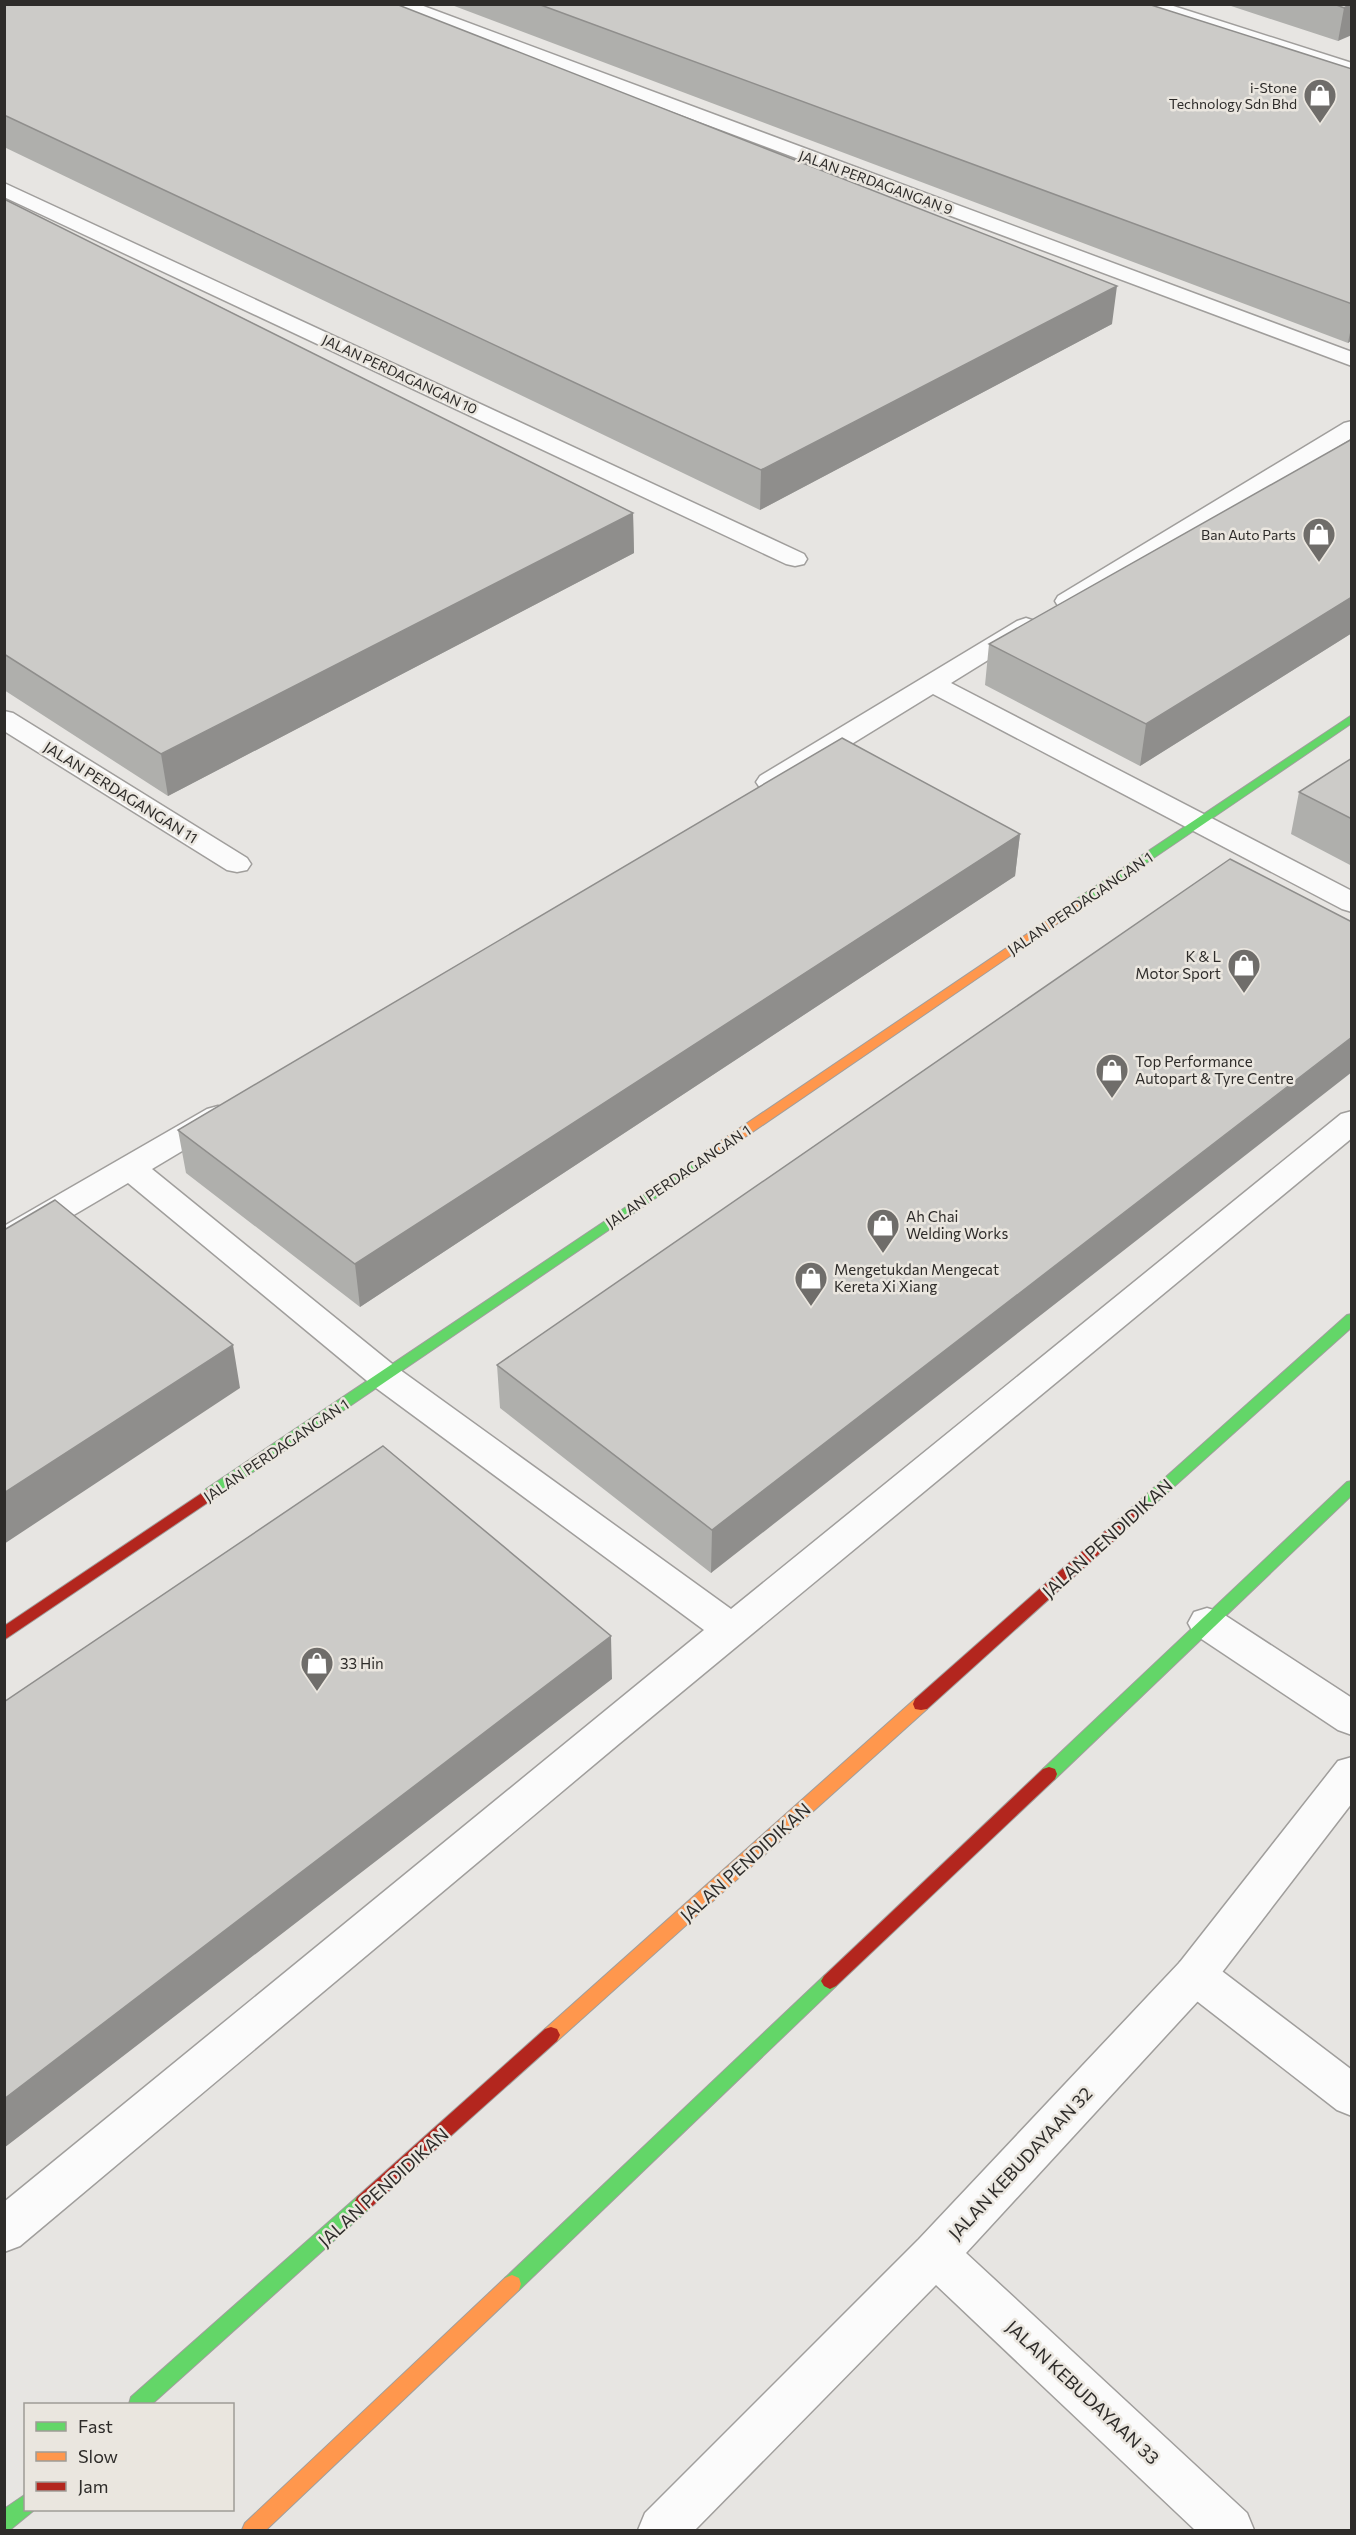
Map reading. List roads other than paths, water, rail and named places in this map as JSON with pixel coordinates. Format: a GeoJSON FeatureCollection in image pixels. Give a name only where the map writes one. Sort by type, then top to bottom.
{"type":"FeatureCollection","features":[{"type":"Feature","properties":{"kind":"main road","name":"JALAN PERDAGANGAN 1"},"geometry":{"type":"LineString","coordinates":[[4,1634],[1352,718]]}},
{"type":"Feature","properties":{"kind":"main road","name":"JALAN PENDIDIKAN"},"geometry":{"type":"LineString","coordinates":[[139,2403],[1352,1319]]}},
{"type":"Feature","properties":{"kind":"main road"},"geometry":{"type":"LineString","coordinates":[[252,2530],[1352,1486]]}},
{"type":"Feature","properties":{"kind":"main road"},"geometry":{"type":"LineString","coordinates":[[4,2522],[24,2506]]}},
{"type":"Feature","properties":{"kind":"street","name":"JALAN PERDAGANGAN 9"},"geometry":{"type":"LineString","coordinates":[[400,4],[1352,360]]}},
{"type":"Feature","properties":{"kind":"street"},"geometry":{"type":"LineString","coordinates":[[1148,4],[1352,69]]}},
{"type":"Feature","properties":{"kind":"street","name":"JALAN PERDAGANGAN 10"},"geometry":{"type":"LineString","coordinates":[[4,189],[795,559]]}},
{"type":"Feature","properties":{"kind":"street"},"geometry":{"type":"LineString","coordinates":[[750,794],[1352,428]]}},
{"type":"Feature","properties":{"kind":"street"},"geometry":{"type":"LineString","coordinates":[[932,683],[1352,903]]}},
{"type":"Feature","properties":{"kind":"street","name":"JALAN PERDAGANGAN 11"},"geometry":{"type":"LineString","coordinates":[[4,719],[237,864]]}},
{"type":"Feature","properties":{"kind":"street"},"geometry":{"type":"LineString","coordinates":[[4,1241],[131,1169],[243,1101]]}},
{"type":"Feature","properties":{"kind":"street"},"geometry":{"type":"LineString","coordinates":[[4,2231],[731,1629],[1352,1121]]}},
{"type":"Feature","properties":{"kind":"street"},"geometry":{"type":"LineString","coordinates":[[131,1169],[384,1376],[731,1629]]}},
{"type":"Feature","properties":{"kind":"street"},"geometry":{"type":"LineString","coordinates":[[1207,1623],[1352,1719]]}},
{"type":"Feature","properties":{"kind":"street","name":"JALAN KEBUDAYAAN 32"},"geometry":{"type":"LineString","coordinates":[[662,2530],[935,2254],[1195,1975],[1352,1773]]}},
{"type":"Feature","properties":{"kind":"street"},"geometry":{"type":"LineString","coordinates":[[1195,1975],[1352,2096]]}},
{"type":"Feature","properties":{"kind":"street","name":"JALAN KEBUDAYAAN 33"},"geometry":{"type":"LineString","coordinates":[[935,2254],[1230,2530]]}},
{"type":"Feature","properties":{"kind":"place","name":"i-Stone Technology Sdn Bhd"},"geometry":{"type":"Point","coordinates":[1320,124]}},
{"type":"Feature","properties":{"kind":"place","name":"Ban Auto Parts"},"geometry":{"type":"Point","coordinates":[1319,563]}},
{"type":"Feature","properties":{"kind":"place","name":"K & L Motor Sport"},"geometry":{"type":"Point","coordinates":[1244,994]}},
{"type":"Feature","properties":{"kind":"place","name":"Top Performance Autopart & Tyre Centre"},"geometry":{"type":"Point","coordinates":[1112,1099]}},
{"type":"Feature","properties":{"kind":"place","name":"Ah Chai Welding Works"},"geometry":{"type":"Point","coordinates":[883,1254]}},
{"type":"Feature","properties":{"kind":"place","name":"Mengetukdan Mengecat Kereta Xi Xiang"},"geometry":{"type":"Point","coordinates":[811,1307]}},
{"type":"Feature","properties":{"kind":"place","name":"33 Hin"},"geometry":{"type":"Point","coordinates":[317,1692]}}]}
